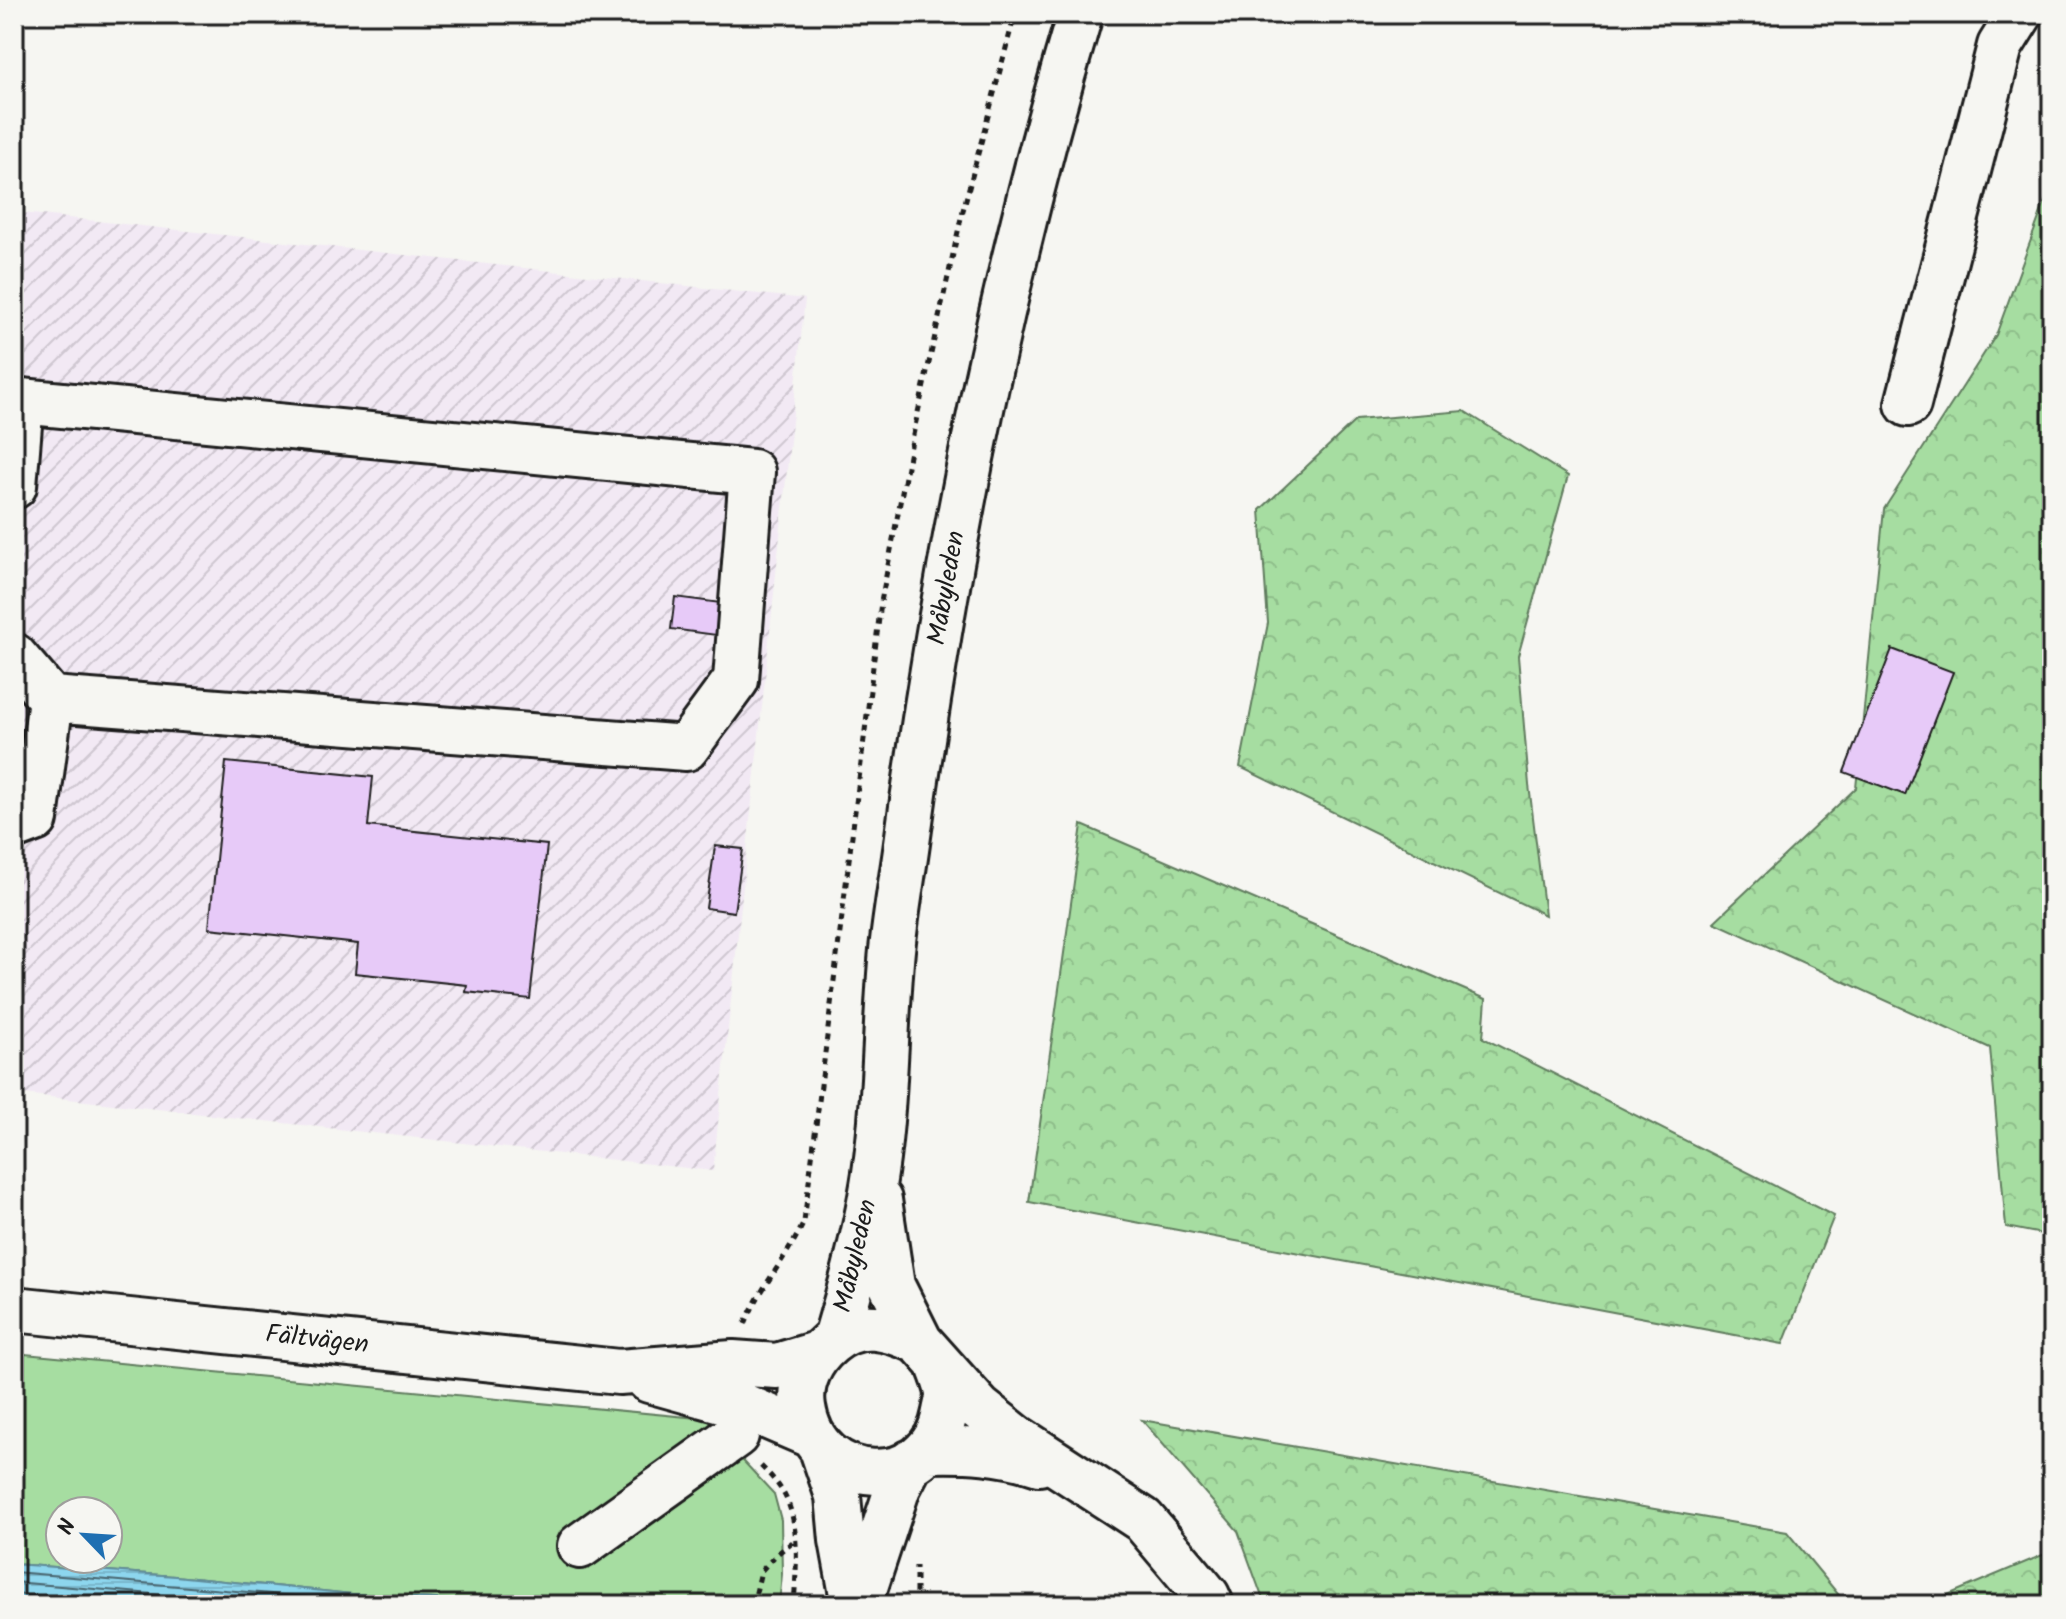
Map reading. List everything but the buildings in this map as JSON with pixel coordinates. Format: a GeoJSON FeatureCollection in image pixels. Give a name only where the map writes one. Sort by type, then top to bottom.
{"type":"FeatureCollection","features":[{"type":"Feature","properties":{"kind":"street","name":"Måbyleden"},"geometry":{"type":"LineString","coordinates":[[857,1605],[842,1540],[838,1496],[817,1443],[805,1423],[802,1400],[805,1377],[827,1346],[850,1293],[875,1174],[893,948],[924,720],[958,525],[1008,280],[1046,127],[1080,14]]}},
{"type":"Feature","properties":{"kind":"street"},"geometry":{"type":"LineString","coordinates":[[1908,404],[2000,46],[2020,14]]}},
{"type":"Feature","properties":{"kind":"street"},"geometry":{"type":"LineString","coordinates":[[14,486],[21,401],[752,472],[736,680],[686,748],[51,699],[14,656]]}},
{"type":"Feature","properties":{"kind":"street"},"geometry":{"type":"LineString","coordinates":[[14,827],[35,819],[51,699]]}},
{"type":"Feature","properties":{"kind":"street","name":"Måbyleden"},"geometry":{"type":"LineString","coordinates":[[857,1605],[898,1487],[942,1428],[948,1395],[930,1354],[892,1286],[875,1174]]}},
{"type":"Feature","properties":{"kind":"street","name":"Fältvägen"},"geometry":{"type":"LineString","coordinates":[[14,1309],[619,1372],[743,1406],[817,1443]]}},
{"type":"Feature","properties":{"kind":"street","name":"Måbyleden"},"geometry":{"type":"LineString","coordinates":[[827,1346],[860,1328],[889,1328],[930,1354]]}},
{"type":"Feature","properties":{"kind":"street","name":"Fältvägen"},"geometry":{"type":"LineString","coordinates":[[619,1372],[733,1363],[777,1366],[827,1346]]}},
{"type":"Feature","properties":{"kind":"street"},"geometry":{"type":"LineString","coordinates":[[930,1354],[979,1408],[1017,1438],[1143,1520],[1207,1596],[1211,1605]]}},
{"type":"Feature","properties":{"kind":"street"},"geometry":{"type":"LineString","coordinates":[[580,1546],[736,1435]]}},
{"type":"Feature","properties":{"kind":"street"},"geometry":{"type":"LineString","coordinates":[[817,1443],[836,1462],[854,1470],[878,1473],[902,1468],[919,1456],[972,1449],[1012,1454],[1076,1474]]}},
{"type":"Feature","properties":{"kind":"path"},"geometry":{"type":"LineString","coordinates":[[808,1188],[881,602],[913,435],[961,218],[1015,14]]}},
{"type":"Feature","properties":{"kind":"path"},"geometry":{"type":"LineString","coordinates":[[753,1605],[761,1571],[795,1540]]}},
{"type":"Feature","properties":{"kind":"path"},"geometry":{"type":"LineString","coordinates":[[794,1605],[796,1580]]}},
{"type":"Feature","properties":{"kind":"shaded area"},"geometry":{"type":"Polygon","coordinates":[[[14,212],[805,299],[713,1171],[14,1093],[14,212]]]}},
{"type":"Feature","properties":{"kind":"green space"},"geometry":{"type":"Polygon","coordinates":[[[2047,196],[2052,197],[2052,1236],[2006,1227],[1990,1048],[1714,922],[1856,788],[1884,509],[1996,335],[2047,196]]]}},
{"type":"Feature","properties":{"kind":"green space"},"geometry":{"type":"Polygon","coordinates":[[[1464,411],[1568,476],[1518,656],[1529,785],[1545,915],[1240,767],[1268,623],[1260,510],[1356,420],[1464,411]]]}},
{"type":"Feature","properties":{"kind":"green space"},"geometry":{"type":"Polygon","coordinates":[[[1082,825],[1486,999],[1483,1038],[1834,1216],[1783,1344],[1029,1202],[1082,825]]]}},
{"type":"Feature","properties":{"kind":"green space"},"geometry":{"type":"Polygon","coordinates":[[[14,1353],[708,1419],[774,1494],[781,1520],[779,1605],[582,1605],[515,1595],[469,1601],[352,1594],[124,1572],[124,1495],[44,1495],[44,1566],[14,1564],[14,1353]]]}},
{"type":"Feature","properties":{"kind":"green space"},"geometry":{"type":"Polygon","coordinates":[[[1142,1420],[1787,1532],[1847,1605],[1265,1605],[1238,1531],[1142,1420]]]}},
{"type":"Feature","properties":{"kind":"green space"},"geometry":{"type":"Polygon","coordinates":[[[2052,1551],[2052,1605],[1924,1605],[2052,1551]]]}},
{"type":"Feature","properties":{"kind":"water"},"geometry":{"type":"Polygon","coordinates":[[[14,1564],[44,1566],[44,1575],[124,1575],[124,1572],[352,1594],[469,1601],[515,1595],[582,1605],[14,1605],[14,1564]]]}}]}
